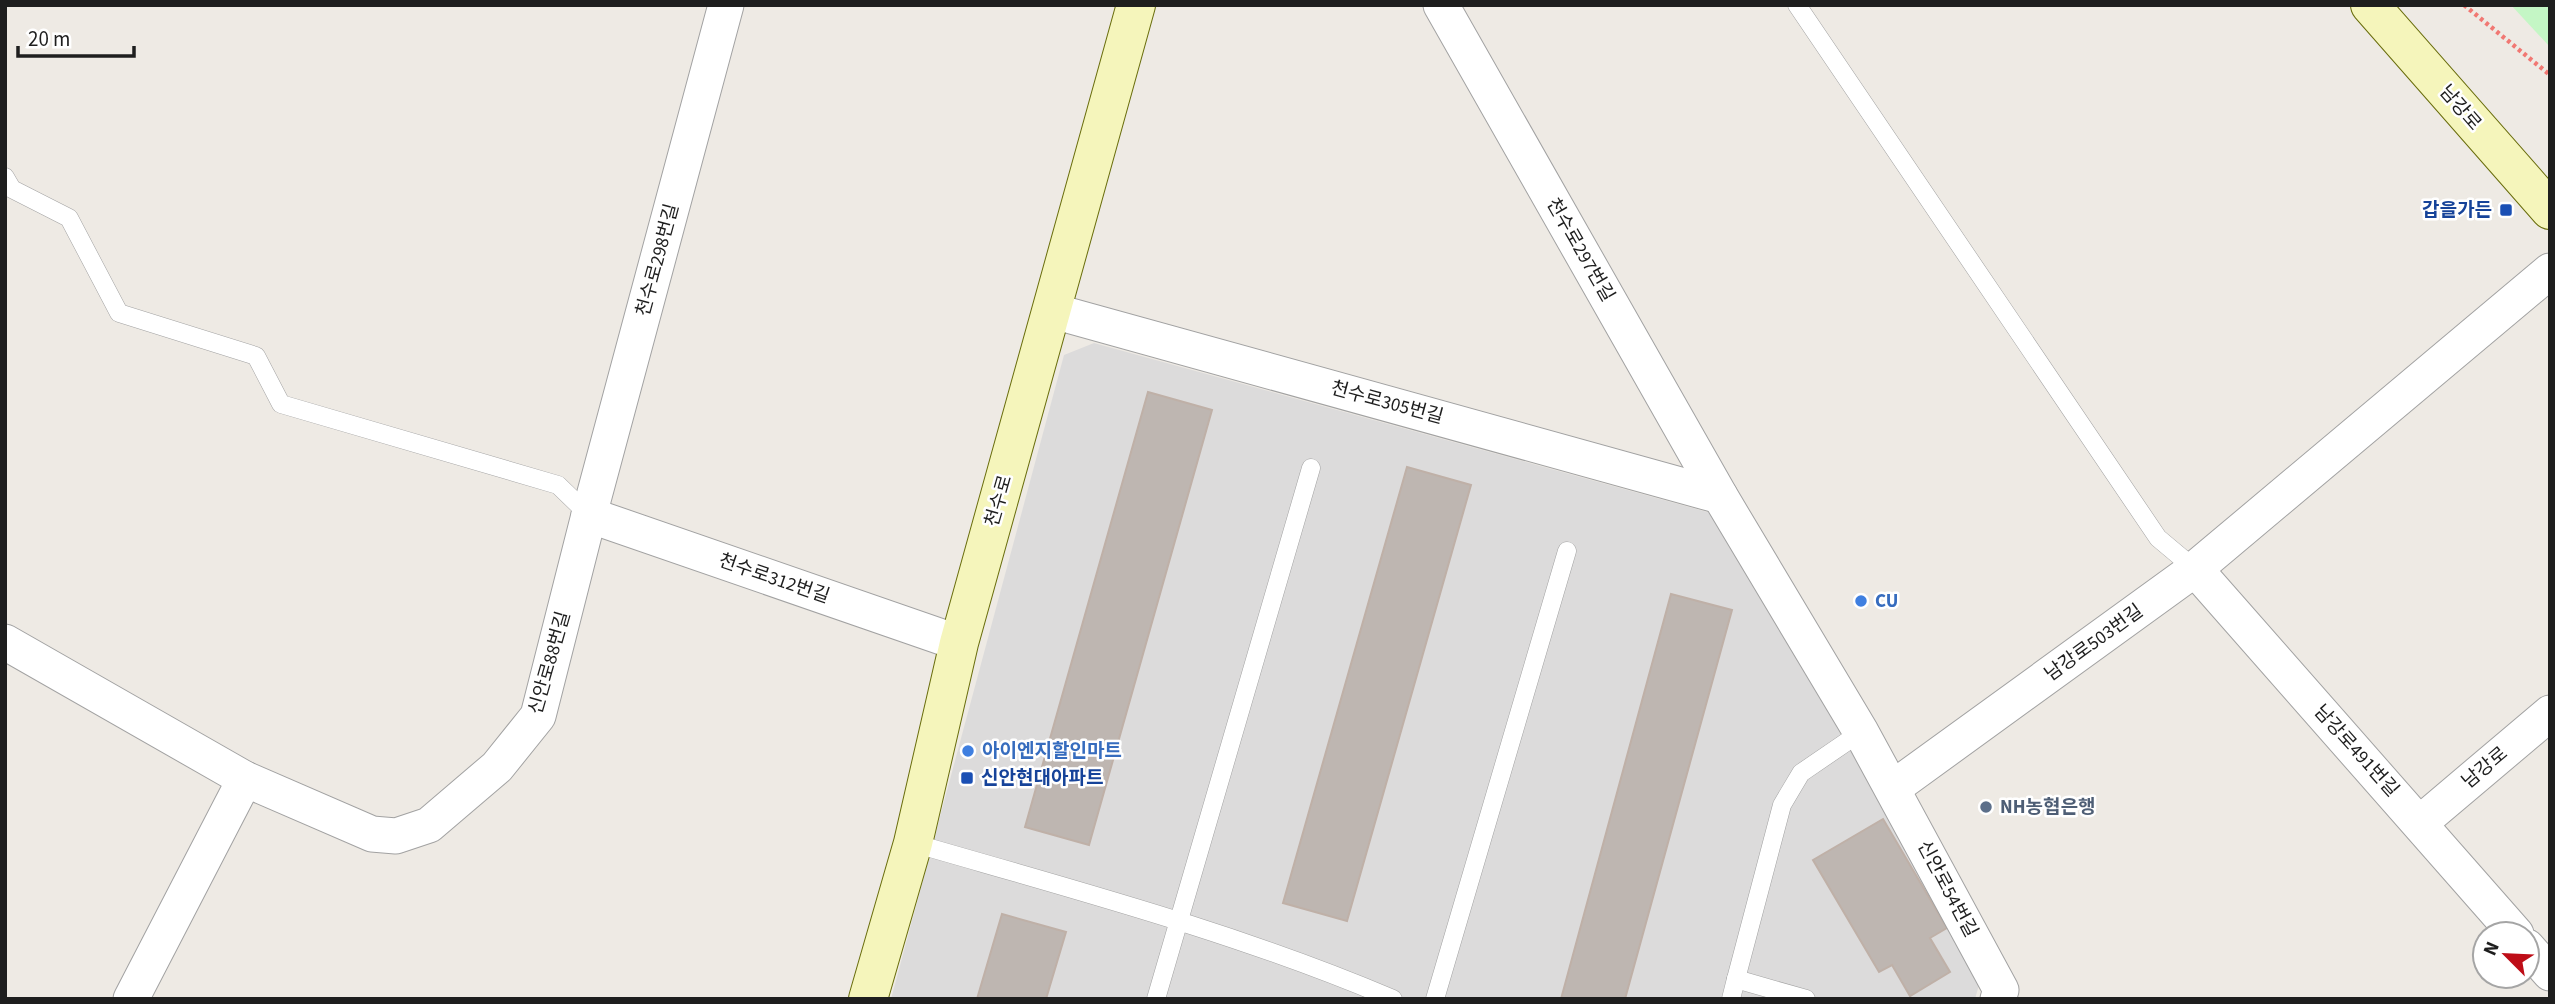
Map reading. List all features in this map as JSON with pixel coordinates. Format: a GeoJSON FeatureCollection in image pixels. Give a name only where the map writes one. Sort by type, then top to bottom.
{"type":"FeatureCollection","features":[{"type":"Feature","properties":{"kind":"street","name":"천수로298번길"},"geometry":{"type":"LineString","coordinates":[[589,514],[726,5]]}},
{"type":"Feature","properties":{"kind":"street","name":"천수로"},"geometry":{"type":"LineString","coordinates":[[868,999],[913,843],[959,643],[1136,5]]}},
{"type":"Feature","properties":{"kind":"street","name":"천수로297번길"},"geometry":{"type":"LineString","coordinates":[[1441,5],[1720,496]]}},
{"type":"Feature","properties":{"kind":"street","name":"남강로"},"geometry":{"type":"LineString","coordinates":[[2370,5],[2550,210]]}},
{"type":"Feature","properties":{"kind":"street","name":"남강로503번길"},"geometry":{"type":"LineString","coordinates":[[1893,789],[2195,569],[2550,271]]}},
{"type":"Feature","properties":{"kind":"street","name":"천수로305번길"},"geometry":{"type":"LineString","coordinates":[[1053,311],[1720,496]]}},
{"type":"Feature","properties":{"kind":"street"},"geometry":{"type":"LineString","coordinates":[[1720,496],[1893,789]]}},
{"type":"Feature","properties":{"kind":"street","name":"천수로312번길"},"geometry":{"type":"LineString","coordinates":[[589,514],[959,643]]}},
{"type":"Feature","properties":{"kind":"street","name":"신안로88번길"},"geometry":{"type":"LineString","coordinates":[[5,642],[245,779],[372,834],[396,836],[429,825],[497,767],[538,716],[589,514]]}},
{"type":"Feature","properties":{"kind":"street","name":"남강로491번길"},"geometry":{"type":"LineString","coordinates":[[2195,569],[2504,920]]}},
{"type":"Feature","properties":{"kind":"street","name":"남강로"},"geometry":{"type":"LineString","coordinates":[[2420,823],[2550,713]]}},
{"type":"Feature","properties":{"kind":"street"},"geometry":{"type":"LineString","coordinates":[[131,999],[245,779]]}},
{"type":"Feature","properties":{"kind":"street","name":"신안로54번길"},"geometry":{"type":"LineString","coordinates":[[1893,789],[2002,996]]}},
{"type":"Feature","properties":{"kind":"lane"},"geometry":{"type":"LineString","coordinates":[[1797,5],[2158,538],[2195,569]]}},
{"type":"Feature","properties":{"kind":"lane"},"geometry":{"type":"LineString","coordinates":[[5,177],[12,189],[69,218],[119,313],[256,356],[281,404],[558,485],[589,514]]}},
{"type":"Feature","properties":{"kind":"lane"},"geometry":{"type":"LineString","coordinates":[[1156,999],[1311,468]]}},
{"type":"Feature","properties":{"kind":"lane"},"geometry":{"type":"LineString","coordinates":[[1436,999],[1567,551]]}},
{"type":"Feature","properties":{"kind":"lane"},"geometry":{"type":"LineString","coordinates":[[1731,999],[1782,805],[1801,773],[1861,732]]}},
{"type":"Feature","properties":{"kind":"lane"},"geometry":{"type":"LineString","coordinates":[[913,843],[1179,920],[1325,970],[1393,999]]}},
{"type":"Feature","properties":{"kind":"lane"},"geometry":{"type":"LineString","coordinates":[[1736,979],[1806,999]]}},
{"type":"Feature","properties":{"kind":"path"},"geometry":{"type":"LineString","coordinates":[[2464,5],[2550,75]]}},
{"type":"Feature","properties":{"kind":"shaded area","name":"신안현대아파트"},"geometry":{"type":"Polygon","coordinates":[[[1094,343],[1718,515],[1981,978],[1975,999],[891,999],[1064,355],[1094,343]]]}},
{"type":"Feature","properties":{"kind":"green space"},"geometry":{"type":"Polygon","coordinates":[[[2511,5],[2550,5],[2550,47],[2511,5]]]}},
{"type":"Feature","properties":{"kind":"building"},"geometry":{"type":"Polygon","coordinates":[[[1148,392],[1212,410],[1089,845],[1025,827],[1148,392]]]}},
{"type":"Feature","properties":{"kind":"building"},"geometry":{"type":"Polygon","coordinates":[[[1407,467],[1471,485],[1347,921],[1283,903],[1407,467]]]}},
{"type":"Feature","properties":{"kind":"building"},"geometry":{"type":"Polygon","coordinates":[[[1671,594],[1732,610],[1625,999],[1561,999],[1671,594]]]}},
{"type":"Feature","properties":{"kind":"building"},"geometry":{"type":"Polygon","coordinates":[[[1883,819],[1947,928],[1930,938],[1950,972],[1910,996],[1892,965],[1879,972],[1813,860],[1883,819]]]}},
{"type":"Feature","properties":{"kind":"building"},"geometry":{"type":"Polygon","coordinates":[[[1002,914],[1066,932],[1046,999],[977,999],[1002,914]]]}},
{"type":"Feature","properties":{"kind":"place","name":"갑을가든"},"geometry":{"type":"Point","coordinates":[2506,210]}},
{"type":"Feature","properties":{"kind":"place","name":"CU"},"geometry":{"type":"Point","coordinates":[1861,601]}},
{"type":"Feature","properties":{"kind":"place","name":"아이엔지할인마트"},"geometry":{"type":"Point","coordinates":[968,751]}},
{"type":"Feature","properties":{"kind":"place","name":"신안현대아파트"},"geometry":{"type":"Point","coordinates":[967,778]}},
{"type":"Feature","properties":{"kind":"place","name":"NH농협은행"},"geometry":{"type":"Point","coordinates":[1986,807]}}]}
